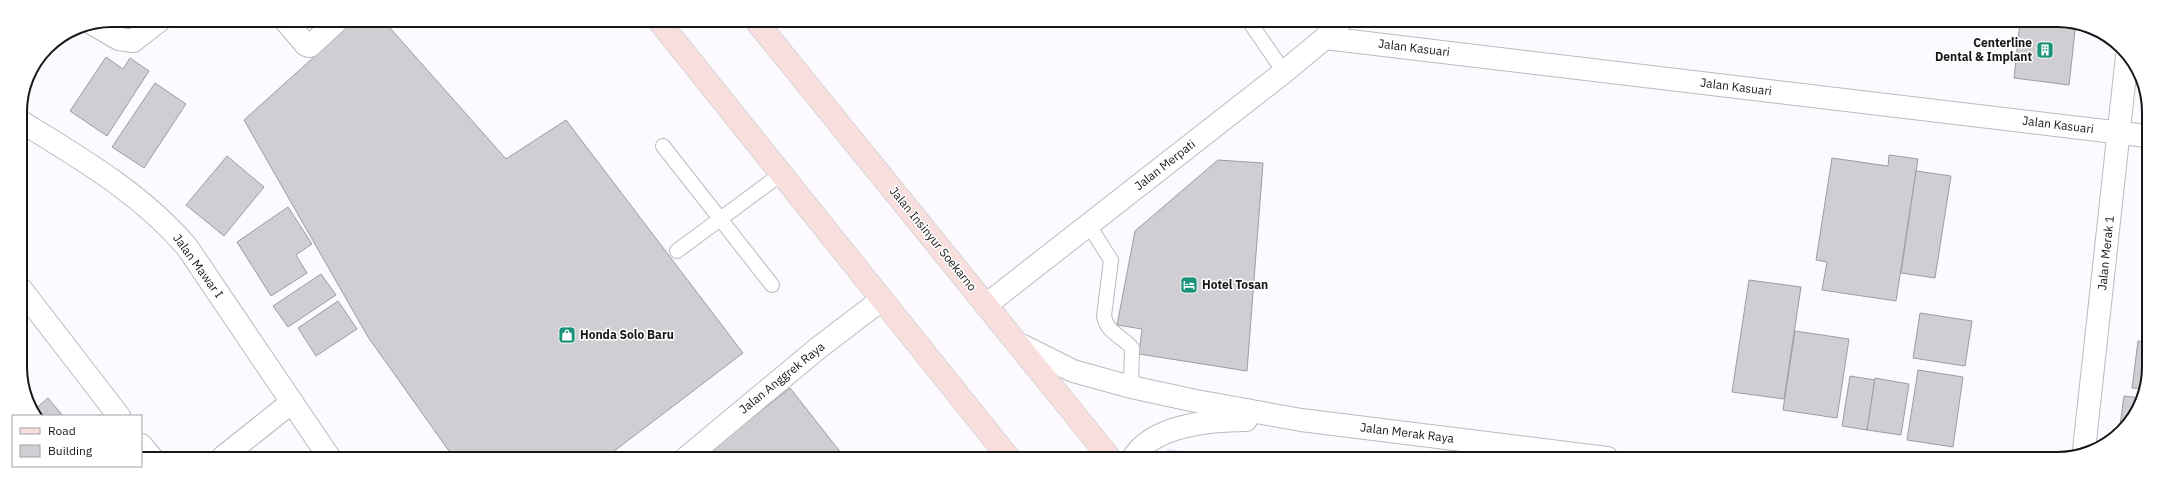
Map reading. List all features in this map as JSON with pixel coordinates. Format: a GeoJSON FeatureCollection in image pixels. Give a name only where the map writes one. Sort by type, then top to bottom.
{"type":"FeatureCollection","features":[{"type":"Feature","properties":{"kind":"main road"},"geometry":{"type":"LineString","coordinates":[[664,27],[1004,452]]}},
{"type":"Feature","properties":{"kind":"main road","name":"Jalan Insinyur Soekarno"},"geometry":{"type":"LineString","coordinates":[[761,27],[1105,452]]}},
{"type":"Feature","properties":{"kind":"street"},"geometry":{"type":"LineString","coordinates":[[100,28],[119,39],[133,41],[152,27]]}},
{"type":"Feature","properties":{"kind":"street"},"geometry":{"type":"LineString","coordinates":[[291,27],[306,45],[310,46],[330,27]]}},
{"type":"Feature","properties":{"kind":"street","name":"Jalan Merpati"},"geometry":{"type":"LineString","coordinates":[[986,304],[1284,72],[1325,38],[1335,27]]}},
{"type":"Feature","properties":{"kind":"street","name":"Jalan Kasuari"},"geometry":{"type":"LineString","coordinates":[[1325,38],[2142,135]]}},
{"type":"Feature","properties":{"kind":"street","name":"Jalan Merak 1"},"geometry":{"type":"LineString","coordinates":[[2084,447],[2126,63]]}},
{"type":"Feature","properties":{"kind":"street","name":"Jalan Mawar I"},"geometry":{"type":"LineString","coordinates":[[27,125],[96,168],[168,225],[187,247],[325,452]]}},
{"type":"Feature","properties":{"kind":"street"},"geometry":{"type":"LineString","coordinates":[[27,297],[118,415]]}},
{"type":"Feature","properties":{"kind":"street","name":"Jalan Anggrek Raya"},"geometry":{"type":"LineString","coordinates":[[693,452],[817,349],[881,300]]}},
{"type":"Feature","properties":{"kind":"street","name":"Jalan Merak Raya"},"geometry":{"type":"LineString","coordinates":[[1017,344],[1073,371],[1131,387],[1196,401],[1302,420],[1559,452]]}},
{"type":"Feature","properties":{"kind":"street"},"geometry":{"type":"LineString","coordinates":[[229,452],[292,402]]}},
{"type":"Feature","properties":{"kind":"street","name":"Jalan Merak Raya"},"geometry":{"type":"LineString","coordinates":[[1136,452],[1156,436],[1187,426],[1220,420],[1302,420]]}},
{"type":"Feature","properties":{"kind":"lane"},"geometry":{"type":"LineString","coordinates":[[1253,27],[1284,72]]}},
{"type":"Feature","properties":{"kind":"lane"},"geometry":{"type":"LineString","coordinates":[[663,146],[772,285]]}},
{"type":"Feature","properties":{"kind":"lane"},"geometry":{"type":"LineString","coordinates":[[677,251],[781,174]]}},
{"type":"Feature","properties":{"kind":"lane"},"geometry":{"type":"LineString","coordinates":[[1088,224],[1111,260],[1105,320],[1110,331],[1126,341],[1132,348],[1131,387]]}},
{"type":"Feature","properties":{"kind":"shaded area"},"geometry":{"type":"Polygon","coordinates":[[[1168,449],[1190,452],[1164,452],[1168,449]]]}},
{"type":"Feature","properties":{"kind":"building"},"geometry":{"type":"Polygon","coordinates":[[[310,27],[328,27],[318,36],[310,27]]]}},
{"type":"Feature","properties":{"kind":"building"},"geometry":{"type":"Polygon","coordinates":[[[347,27],[389,27],[506,159],[566,120],[743,353],[613,452],[450,452],[368,337],[244,120],[347,27]]]}},
{"type":"Feature","properties":{"kind":"building","name":"Centerline Dental & Implant"},"geometry":{"type":"Polygon","coordinates":[[[2019,27],[2057,27],[2075,29],[2069,85],[2014,78],[2019,27]]]}},
{"type":"Feature","properties":{"kind":"building"},"geometry":{"type":"Polygon","coordinates":[[[106,57],[123,69],[130,58],[149,71],[107,136],[70,111],[106,57]]]}},
{"type":"Feature","properties":{"kind":"building"},"geometry":{"type":"Polygon","coordinates":[[[155,83],[186,104],[144,168],[112,147],[155,83]]]}},
{"type":"Feature","properties":{"kind":"building"},"geometry":{"type":"Polygon","coordinates":[[[1889,155],[1918,159],[1896,301],[1822,290],[1827,262],[1816,260],[1832,158],[1888,166],[1889,155]]]}},
{"type":"Feature","properties":{"kind":"building"},"geometry":{"type":"Polygon","coordinates":[[[227,156],[264,187],[224,236],[186,205],[227,156]]]}},
{"type":"Feature","properties":{"kind":"building","name":"Hotel Tosan"},"geometry":{"type":"Polygon","coordinates":[[[1218,160],[1263,163],[1247,371],[1139,354],[1142,329],[1117,325],[1135,231],[1218,160]]]}},
{"type":"Feature","properties":{"kind":"building"},"geometry":{"type":"Polygon","coordinates":[[[1916,171],[1951,176],[1935,278],[1901,273],[1916,171]]]}},
{"type":"Feature","properties":{"kind":"building"},"geometry":{"type":"Polygon","coordinates":[[[288,207],[312,244],[296,255],[307,273],[271,296],[237,242],[288,207]]]}},
{"type":"Feature","properties":{"kind":"building"},"geometry":{"type":"Polygon","coordinates":[[[321,274],[336,295],[288,327],[273,306],[321,274]]]}},
{"type":"Feature","properties":{"kind":"building"},"geometry":{"type":"Polygon","coordinates":[[[1749,280],[1801,287],[1784,399],[1732,392],[1749,280]]]}},
{"type":"Feature","properties":{"kind":"building"},"geometry":{"type":"Polygon","coordinates":[[[338,301],[357,329],[316,356],[298,328],[338,301]]]}},
{"type":"Feature","properties":{"kind":"building"},"geometry":{"type":"Polygon","coordinates":[[[1920,313],[1972,321],[1965,366],[1913,358],[1920,313]]]}},
{"type":"Feature","properties":{"kind":"building"},"geometry":{"type":"Polygon","coordinates":[[[1795,331],[1849,339],[1837,418],[1783,410],[1795,331]]]}},
{"type":"Feature","properties":{"kind":"building"},"geometry":{"type":"Polygon","coordinates":[[[2138,341],[2142,341],[2142,367],[2139,389],[2132,388],[2138,341]]]}},
{"type":"Feature","properties":{"kind":"building"},"geometry":{"type":"Polygon","coordinates":[[[1918,370],[1963,377],[1953,447],[1907,440],[1918,370]]]}},
{"type":"Feature","properties":{"kind":"building"},"geometry":{"type":"Polygon","coordinates":[[[1850,376],[1875,380],[1867,430],[1842,426],[1850,376]]]}},
{"type":"Feature","properties":{"kind":"building"},"geometry":{"type":"Polygon","coordinates":[[[1875,378],[1909,384],[1901,435],[1867,430],[1875,378]]]}},
{"type":"Feature","properties":{"kind":"building"},"geometry":{"type":"Polygon","coordinates":[[[790,388],[840,452],[709,452],[790,388]]]}},
{"type":"Feature","properties":{"kind":"building"},"geometry":{"type":"Polygon","coordinates":[[[2124,396],[2137,398],[2128,414],[2120,424],[2124,396]]]}},
{"type":"Feature","properties":{"kind":"building"},"geometry":{"type":"Polygon","coordinates":[[[48,398],[62,415],[42,415],[37,408],[48,398]]]}},
{"type":"Feature","properties":{"kind":"place","name":"Centerline Dental & Implant"},"geometry":{"type":"Point","coordinates":[2045,50]}},
{"type":"Feature","properties":{"kind":"place","name":"Hotel Tosan"},"geometry":{"type":"Point","coordinates":[1189,285]}},
{"type":"Feature","properties":{"kind":"place","name":"Honda Solo Baru"},"geometry":{"type":"Point","coordinates":[567,335]}}]}
